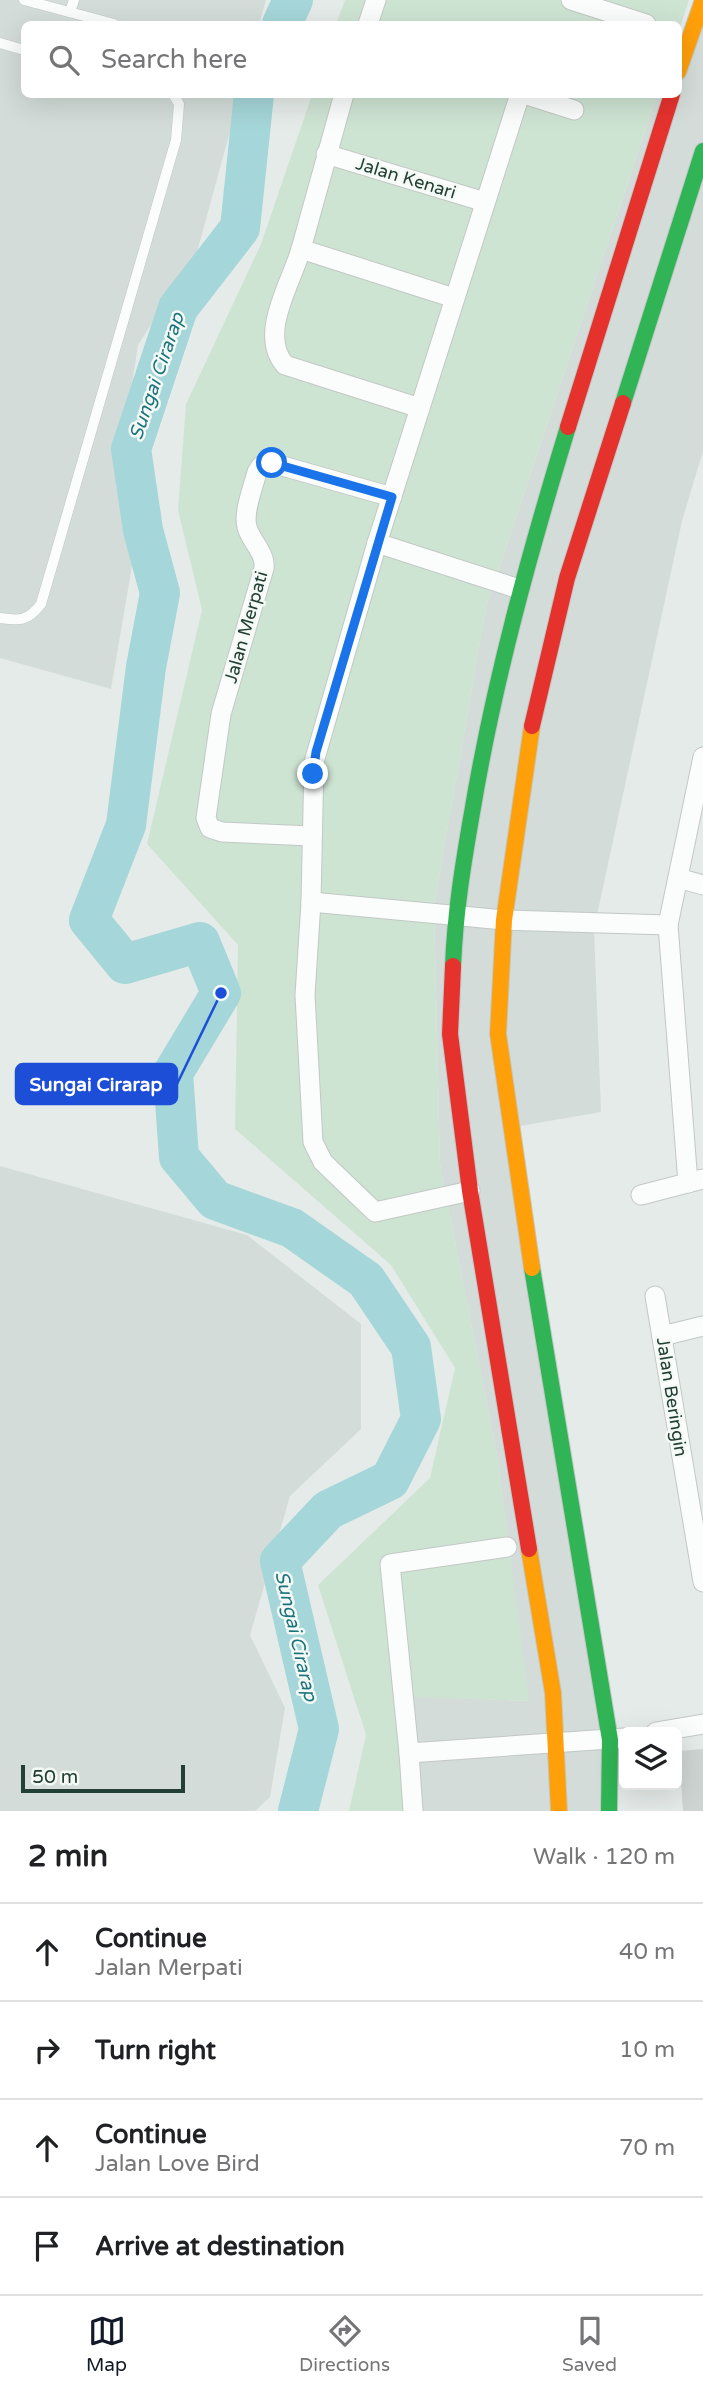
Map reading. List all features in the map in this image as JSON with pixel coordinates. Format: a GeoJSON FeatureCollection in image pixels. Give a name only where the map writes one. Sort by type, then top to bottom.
{"type":"FeatureCollection","features":[{"type":"Feature","properties":{"kind":"main road"},"geometry":{"type":"LineString","coordinates":[[684,37],[703,0]]}},
{"type":"Feature","properties":{"kind":"main road"},"geometry":{"type":"LineString","coordinates":[[559,1811],[564,1744],[553,1693],[470,1191],[450,1034],[486,727],[519,589],[670,98]]}},
{"type":"Feature","properties":{"kind":"main road"},"geometry":{"type":"LineString","coordinates":[[610,1811],[610,1740],[511,1139],[498,1034],[499,919],[530,736],[567,578],[703,151]]}},
{"type":"Feature","properties":{"kind":"street"},"geometry":{"type":"LineString","coordinates":[[369,21],[376,0]]}},
{"type":"Feature","properties":{"kind":"street"},"geometry":{"type":"LineString","coordinates":[[571,0],[637,21]]}},
{"type":"Feature","properties":{"kind":"street"},"geometry":{"type":"LineString","coordinates":[[343,98],[301,250],[273,337],[278,357],[285,365],[420,408]]}},
{"type":"Feature","properties":{"kind":"street"},"geometry":{"type":"LineString","coordinates":[[470,1191],[378,1213],[370,1209],[323,1162],[317,1151],[310,1127],[305,995],[312,902],[311,836],[316,752],[377,543],[521,98]]}},
{"type":"Feature","properties":{"kind":"street"},"geometry":{"type":"LineString","coordinates":[[535,98],[574,110]]}},
{"type":"Feature","properties":{"kind":"street","name":"Jalan Kenari"},"geometry":{"type":"LineString","coordinates":[[326,154],[485,202]]}},
{"type":"Feature","properties":{"kind":"street"},"geometry":{"type":"LineString","coordinates":[[301,250],[454,298]]}},
{"type":"Feature","properties":{"kind":"street","name":"Jalan Merpati"},"geometry":{"type":"LineString","coordinates":[[311,836],[222,832],[210,828],[206,818],[221,714],[264,568],[263,558],[248,531],[246,520],[257,472],[261,466],[272,463],[392,497]]}},
{"type":"Feature","properties":{"kind":"street"},"geometry":{"type":"LineString","coordinates":[[377,543],[519,589]]}},
{"type":"Feature","properties":{"kind":"street"},"geometry":{"type":"LineString","coordinates":[[641,1195],[695,1181],[668,925],[703,757]]}},
{"type":"Feature","properties":{"kind":"street"},"geometry":{"type":"LineString","coordinates":[[678,878],[703,885]]}},
{"type":"Feature","properties":{"kind":"street"},"geometry":{"type":"LineString","coordinates":[[312,902],[499,919],[668,925]]}},
{"type":"Feature","properties":{"kind":"street","name":"Jalan Beringin"},"geometry":{"type":"LineString","coordinates":[[655,1296],[703,1582]]}},
{"type":"Feature","properties":{"kind":"street"},"geometry":{"type":"LineString","coordinates":[[662,1336],[703,1326]]}},
{"type":"Feature","properties":{"kind":"street"},"geometry":{"type":"LineString","coordinates":[[413,1811],[390,1564],[507,1547]]}},
{"type":"Feature","properties":{"kind":"street"},"geometry":{"type":"LineString","coordinates":[[682,1728],[703,1724]]}},
{"type":"Feature","properties":{"kind":"street"},"geometry":{"type":"LineString","coordinates":[[409,1753],[610,1740]]}},
{"type":"Feature","properties":{"kind":"lane"},"geometry":{"type":"LineString","coordinates":[[24,0],[103,21]]}},
{"type":"Feature","properties":{"kind":"lane"},"geometry":{"type":"LineString","coordinates":[[70,12],[74,0]]}},
{"type":"Feature","properties":{"kind":"lane"},"geometry":{"type":"LineString","coordinates":[[0,43],[21,49]]}},
{"type":"Feature","properties":{"kind":"lane"},"geometry":{"type":"LineString","coordinates":[[0,618],[21,622],[32,616],[41,604],[176,139],[179,104],[175,98]]}},
{"type":"Feature","properties":{"kind":"shaded area"},"geometry":{"type":"Polygon","coordinates":[[[0,0],[266,0],[260,21],[21,21],[21,98],[239,98],[197,252],[138,345],[116,487],[134,554],[111,689],[0,658],[0,0]]]}},
{"type":"Feature","properties":{"kind":"shaded area"},"geometry":{"type":"Polygon","coordinates":[[[703,0],[703,451],[682,521],[594,929],[601,1112],[520,1126],[615,1811],[409,1811],[408,1696],[528,1701],[498,1461],[440,1165],[434,906],[486,607],[656,98],[682,98],[682,79],[703,0]]]}},
{"type":"Feature","properties":{"kind":"shaded area"},"geometry":{"type":"Polygon","coordinates":[[[0,1166],[247,1235],[361,1324],[361,1429],[290,1496],[250,1635],[285,1708],[270,1797],[255,1811],[0,1811],[0,1166]]]}},
{"type":"Feature","properties":{"kind":"green space"},"geometry":{"type":"Polygon","coordinates":[[[345,0],[689,0],[682,21],[337,21],[345,0]]]}},
{"type":"Feature","properties":{"kind":"green space"},"geometry":{"type":"Polygon","coordinates":[[[311,98],[656,98],[486,607],[434,906],[440,1165],[498,1461],[529,1701],[408,1697],[409,1811],[349,1811],[366,1735],[318,1585],[430,1478],[455,1368],[391,1265],[235,1129],[238,945],[147,844],[202,610],[178,510],[186,404],[261,244],[311,98]]]}},
{"type":"Feature","properties":{"kind":"building"},"geometry":{"type":"Polygon","coordinates":[[[703,1749],[703,1811],[683,1811],[682,1751],[703,1749]]]}},
{"type":"Feature","properties":{"kind":"waterway","name":"Sungai Cirarap"},"geometry":{"type":"LineString","coordinates":[[283,21],[293,0]]}},
{"type":"Feature","properties":{"kind":"waterway","name":"Sungai Cirarap"},"geometry":{"type":"LineString","coordinates":[[254,98],[240,228],[178,308],[131,449],[143,530],[160,593],[146,667],[126,825],[89,920],[125,964],[200,942],[221,993],[173,1073],[179,1157],[215,1200],[292,1228],[366,1280],[411,1347],[421,1419],[390,1480],[328,1510],[280,1561],[319,1729],[298,1811]]}},
{"type":"Feature","properties":{"kind":"traffic: fast"},"geometry":{"type":"LineString","coordinates":[[623,403],[703,151]]}},
{"type":"Feature","properties":{"kind":"traffic: fast"},"geometry":{"type":"LineString","coordinates":[[453,966],[463,870],[491,715],[526,571],[568,427]]}},
{"type":"Feature","properties":{"kind":"traffic: fast"},"geometry":{"type":"LineString","coordinates":[[532,1268],[610,1740],[609,1811]]}},
{"type":"Feature","properties":{"kind":"traffic: slow"},"geometry":{"type":"LineString","coordinates":[[682,60],[703,0]]}},
{"type":"Feature","properties":{"kind":"traffic: slow"},"geometry":{"type":"LineString","coordinates":[[532,726],[504,920],[498,1034],[532,1268]]}},
{"type":"Feature","properties":{"kind":"traffic: slow"},"geometry":{"type":"LineString","coordinates":[[529,1549],[553,1693],[559,1811]]}},
{"type":"Feature","properties":{"kind":"traffic: jam"},"geometry":{"type":"LineString","coordinates":[[568,427],[671,98]]}},
{"type":"Feature","properties":{"kind":"traffic: jam"},"geometry":{"type":"LineString","coordinates":[[532,726],[567,578],[623,403]]}},
{"type":"Feature","properties":{"kind":"traffic: jam"},"geometry":{"type":"LineString","coordinates":[[453,966],[450,1034],[470,1191],[529,1549]]}},
{"type":"Feature","properties":{"kind":"place","name":"Sungai Cirarap"},"geometry":{"type":"Point","coordinates":[221,993]}},
{"type":"Feature","properties":{"kind":"route"},"geometry":{"type":"LineString","coordinates":[[272,463],[392,497],[316,752],[313,774]]}}]}
